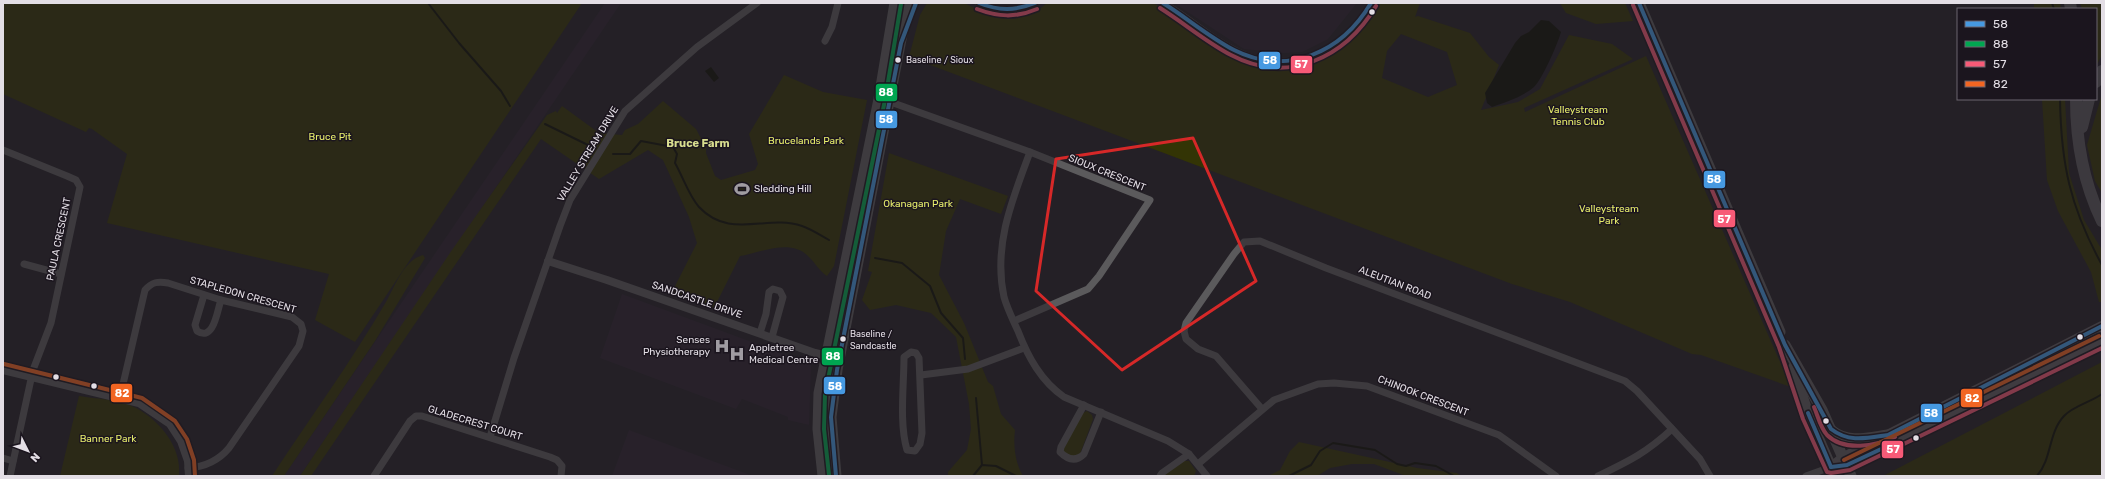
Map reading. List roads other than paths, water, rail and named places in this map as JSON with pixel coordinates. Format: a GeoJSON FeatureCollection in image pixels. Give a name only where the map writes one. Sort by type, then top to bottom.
{"type":"FeatureCollection","features":[{"type":"Feature","properties":{"kind":"highway"},"geometry":{"type":"LineString","coordinates":[[2097,80],[2102,71]]}},
{"type":"Feature","properties":{"kind":"highway"},"geometry":{"type":"LineString","coordinates":[[2076,100],[2080,154],[2087,185],[2102,221]]}},
{"type":"Feature","properties":{"kind":"highway"},"geometry":{"type":"LineString","coordinates":[[2080,154],[2082,124],[2089,100]]}},
{"type":"Feature","properties":{"kind":"main road"},"geometry":{"type":"LineString","coordinates":[[836,476],[831,417],[839,359],[885,100],[895,3]]}},
{"type":"Feature","properties":{"kind":"main road"},"geometry":{"type":"LineString","coordinates":[[901,43],[908,3]]}},
{"type":"Feature","properties":{"kind":"main road"},"geometry":{"type":"LineString","coordinates":[[823,476],[818,429],[820,393],[826,356],[885,100],[901,43],[916,3]]}},
{"type":"Feature","properties":{"kind":"main road"},"geometry":{"type":"LineString","coordinates":[[1639,3],[1780,332],[1809,417],[1833,472],[1845,461],[1888,435],[2102,326]]}},
{"type":"Feature","properties":{"kind":"main road"},"geometry":{"type":"LineString","coordinates":[[1845,461],[2102,341]]}},
{"type":"Feature","properties":{"kind":"main road"},"geometry":{"type":"LineString","coordinates":[[1785,345],[1822,410],[1851,476]]}},
{"type":"Feature","properties":{"kind":"main road"},"geometry":{"type":"LineString","coordinates":[[1831,429],[1840,436],[1848,439],[1888,435]]}},
{"type":"Feature","properties":{"kind":"street","name":"VALLEY STREAM DRIVE"},"geometry":{"type":"LineString","coordinates":[[490,438],[514,358],[570,200],[625,111],[696,48],[757,3]]}},
{"type":"Feature","properties":{"kind":"street"},"geometry":{"type":"LineString","coordinates":[[825,41],[832,28],[838,3]]}},
{"type":"Feature","properties":{"kind":"street"},"geometry":{"type":"LineString","coordinates":[[979,3],[1002,11],[1013,11],[1035,3]]}},
{"type":"Feature","properties":{"kind":"street"},"geometry":{"type":"LineString","coordinates":[[1163,3],[1182,14],[1220,42],[1245,56],[1259,59],[1286,61],[1313,56],[1331,48],[1353,30],[1371,3]]}},
{"type":"Feature","properties":{"kind":"street","name":"SIOUX CRESCENT"},"geometry":{"type":"LineString","coordinates":[[885,100],[1030,152],[1150,200],[1099,276],[1088,288],[1014,321]]}},
{"type":"Feature","properties":{"kind":"street","name":"PAULA CRESCENT"},"geometry":{"type":"LineString","coordinates":[[3,150],[76,180],[80,187],[51,323],[31,377],[10,476]]}},
{"type":"Feature","properties":{"kind":"street"},"geometry":{"type":"LineString","coordinates":[[1030,152],[1007,216],[1001,249],[1000,265],[1005,298],[1024,348],[1040,375],[1052,388],[1064,397],[1168,441],[1189,454],[1198,464],[1204,475]]}},
{"type":"Feature","properties":{"kind":"street","name":"ALEUTIAN ROAD"},"geometry":{"type":"LineString","coordinates":[[1262,409],[1216,356],[1198,348],[1186,339],[1184,331],[1186,323],[1244,242],[1260,241],[1326,268],[1625,381],[1638,390],[1700,459],[1710,476]]}},
{"type":"Feature","properties":{"kind":"street","name":"SANDCASTLE DRIVE"},"geometry":{"type":"LineString","coordinates":[[548,261],[608,280],[826,356],[839,359]]}},
{"type":"Feature","properties":{"kind":"street"},"geometry":{"type":"LineString","coordinates":[[24,264],[61,274]]}},
{"type":"Feature","properties":{"kind":"street","name":"STAPLEDON CRESCENT"},"geometry":{"type":"LineString","coordinates":[[120,397],[146,290],[149,286],[160,281],[221,300],[292,317],[301,324],[303,334],[299,346],[229,448],[223,455],[188,472]]}},
{"type":"Feature","properties":{"kind":"street"},"geometry":{"type":"LineString","coordinates":[[760,333],[766,314],[769,292],[773,289],[780,290],[783,297],[772,337]]}},
{"type":"Feature","properties":{"kind":"street"},"geometry":{"type":"LineString","coordinates":[[204,295],[195,325],[197,331],[201,334],[212,330],[221,300]]}},
{"type":"Feature","properties":{"kind":"street"},"geometry":{"type":"LineString","coordinates":[[921,375],[968,369],[1024,348]]}},
{"type":"Feature","properties":{"kind":"street"},"geometry":{"type":"LineString","coordinates":[[916,353],[919,358],[921,375],[920,444],[916,451],[912,452],[907,450],[903,425],[904,357],[907,354],[916,353]]}},
{"type":"Feature","properties":{"kind":"street"},"geometry":{"type":"LineString","coordinates":[[3,370],[120,397],[139,403],[170,424],[181,441],[188,461],[188,472]]}},
{"type":"Feature","properties":{"kind":"street","name":"CHINOOK CRESCENT"},"geometry":{"type":"LineString","coordinates":[[1198,464],[1262,409],[1289,393],[1318,384],[1367,386],[1499,435],[1556,476]]}},
{"type":"Feature","properties":{"kind":"street"},"geometry":{"type":"LineString","coordinates":[[1084,405],[1061,447],[1060,452],[1064,456],[1074,460],[1084,454],[1100,412]]}},
{"type":"Feature","properties":{"kind":"street","name":"GLADECREST COURT"},"geometry":{"type":"LineString","coordinates":[[374,476],[410,421],[416,416],[422,416],[557,460],[562,466],[561,476]]}},
{"type":"Feature","properties":{"kind":"street"},"geometry":{"type":"LineString","coordinates":[[1598,476],[1649,450],[1672,429]]}},
{"type":"Feature","properties":{"kind":"street"},"geometry":{"type":"LineString","coordinates":[[1160,476],[1189,454]]}},
{"type":"Feature","properties":{"kind":"street"},"geometry":{"type":"LineString","coordinates":[[3,458],[13,461]]}},
{"type":"Feature","properties":{"kind":"street"},"geometry":{"type":"LineString","coordinates":[[1806,476],[1833,472]]}},
{"type":"Feature","properties":{"kind":"waterway"},"geometry":{"type":"LineString","coordinates":[[428,3],[459,43],[501,91],[510,106]]}},
{"type":"Feature","properties":{"kind":"waterway"},"geometry":{"type":"LineString","coordinates":[[2052,3],[2054,8]]}},
{"type":"Feature","properties":{"kind":"waterway"},"geometry":{"type":"LineString","coordinates":[[2060,100],[2062,144],[2069,185],[2082,224],[2102,265]]}},
{"type":"Feature","properties":{"kind":"waterway"},"geometry":{"type":"LineString","coordinates":[[545,124],[592,147]]}},
{"type":"Feature","properties":{"kind":"waterway"},"geometry":{"type":"LineString","coordinates":[[613,154],[630,154],[641,141],[673,147],[677,154],[675,163],[689,192],[695,203],[711,217],[723,222],[736,224],[789,223],[805,227],[829,240]]}},
{"type":"Feature","properties":{"kind":"waterway"},"geometry":{"type":"LineString","coordinates":[[875,258],[902,263],[930,286],[941,313],[963,338],[965,359]]}},
{"type":"Feature","properties":{"kind":"waterway"},"geometry":{"type":"LineString","coordinates":[[2037,476],[2045,462],[2055,430],[2064,416],[2072,409],[2102,394]]}},
{"type":"Feature","properties":{"kind":"waterway"},"geometry":{"type":"LineString","coordinates":[[976,398],[982,465]]}},
{"type":"Feature","properties":{"kind":"waterway"},"geometry":{"type":"LineString","coordinates":[[1289,476],[1311,465],[1320,451],[1333,443],[1375,450],[1397,464],[1406,466],[1415,463],[1436,466],[1454,476]]}},
{"type":"Feature","properties":{"kind":"waterway"},"geometry":{"type":"LineString","coordinates":[[973,476],[982,465],[996,466],[1016,476]]}},
{"type":"Feature","properties":{"kind":"place","name":"Baseline / Sioux"},"geometry":{"type":"Point","coordinates":[898,60]}},
{"type":"Feature","properties":{"kind":"place","name":"Sledding Hill"},"geometry":{"type":"Point","coordinates":[742,189]}},
{"type":"Feature","properties":{"kind":"place","name":"Baseline / Sandcastle"},"geometry":{"type":"Point","coordinates":[843,339]}},
{"type":"Feature","properties":{"kind":"place","name":"Senses Physiotherapy"},"geometry":{"type":"Point","coordinates":[722,346]}},
{"type":"Feature","properties":{"kind":"place","name":"Appletree Medical Centre"},"geometry":{"type":"Point","coordinates":[737,354]}},
{"type":"Feature","properties":{"kind":"district","name":"Bruce Farm"},"geometry":{"type":"Point","coordinates":[698,143]}},
{"type":"Feature","properties":{"kind":"park label","name":"Valleystream Tennis Club"},"geometry":{"type":"Point","coordinates":[1578,116]}},
{"type":"Feature","properties":{"kind":"park label","name":"Bruce Pit"},"geometry":{"type":"Point","coordinates":[330,137]}},
{"type":"Feature","properties":{"kind":"park label","name":"Brucelands Park"},"geometry":{"type":"Point","coordinates":[806,141]}},
{"type":"Feature","properties":{"kind":"park label","name":"Okanagan Park"},"geometry":{"type":"Point","coordinates":[918,204]}},
{"type":"Feature","properties":{"kind":"park label","name":"Valleystream Park"},"geometry":{"type":"Point","coordinates":[1609,214]}},
{"type":"Feature","properties":{"kind":"park label","name":"Banner Park"},"geometry":{"type":"Point","coordinates":[108,439]}}]}
